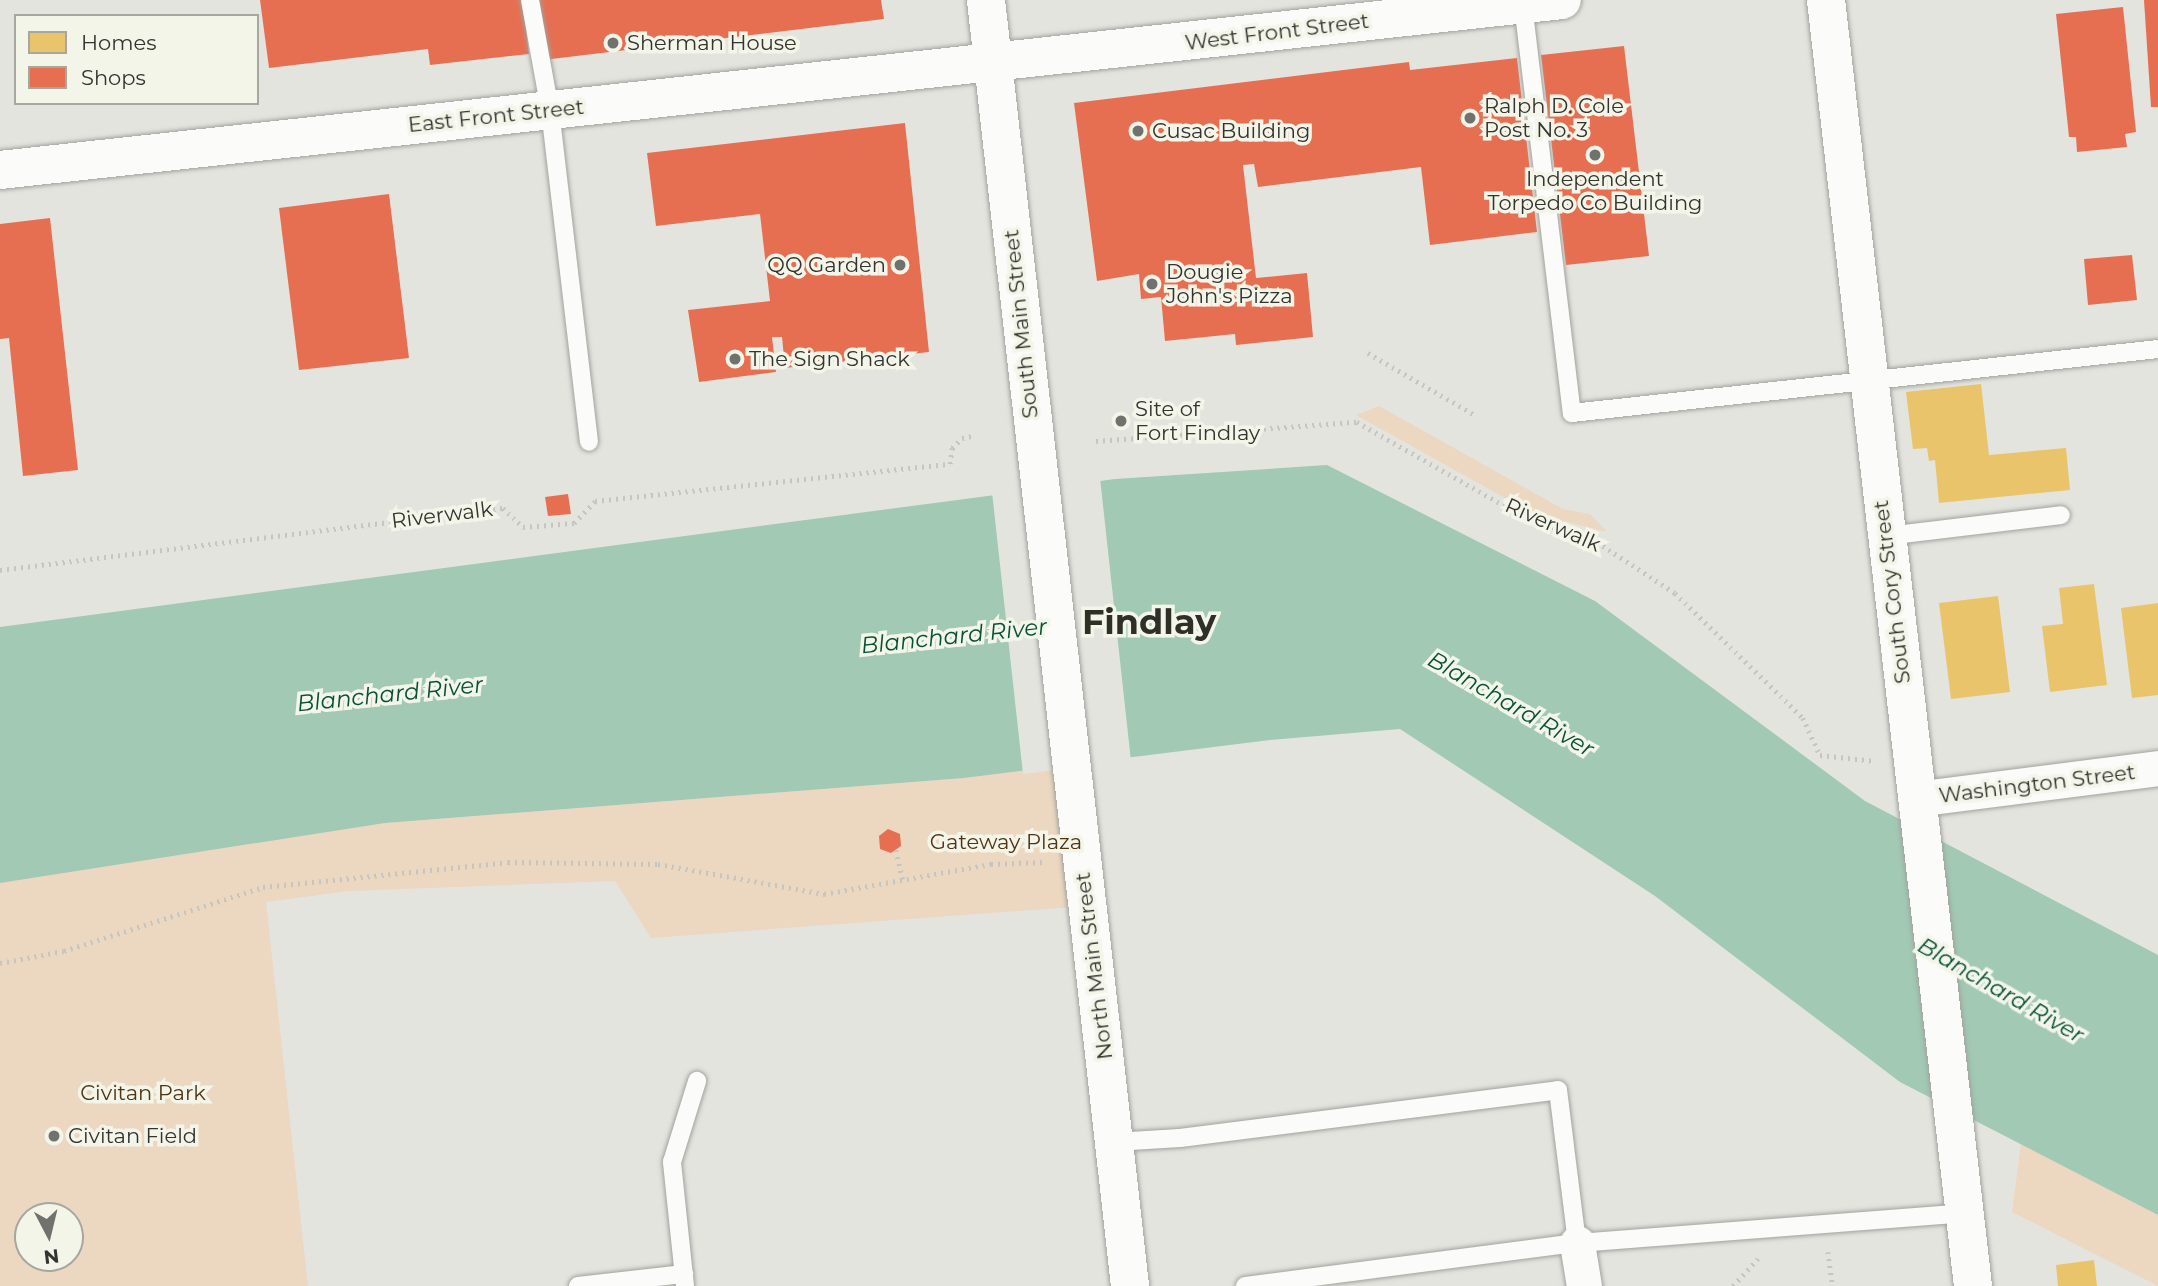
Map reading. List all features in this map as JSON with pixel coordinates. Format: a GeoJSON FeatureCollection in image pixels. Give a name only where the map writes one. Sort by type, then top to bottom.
{"type":"FeatureCollection","features":[{"type":"Feature","properties":{"kind":"main road","name":"South Main Street"},"geometry":{"type":"LineString","coordinates":[[986,0],[1055,647]]}},
{"type":"Feature","properties":{"kind":"main road","name":"West Front Street"},"geometry":{"type":"LineString","coordinates":[[992,61],[1562,0]]}},
{"type":"Feature","properties":{"kind":"main road","name":"South Cory Street"},"geometry":{"type":"LineString","coordinates":[[1826,0],[1973,1286]]}},
{"type":"Feature","properties":{"kind":"main road","name":"East Front Street"},"geometry":{"type":"LineString","coordinates":[[0,170],[992,61]]}},
{"type":"Feature","properties":{"kind":"main road","name":"North Main Street"},"geometry":{"type":"LineString","coordinates":[[1055,647],[1130,1286]]}},
{"type":"Feature","properties":{"kind":"street","name":"Washington Street"},"geometry":{"type":"LineString","coordinates":[[1914,781],[2158,768]]}},
{"type":"Feature","properties":{"kind":"street"},"geometry":{"type":"LineString","coordinates":[[1577,1244],[1584,1286]]}},
{"type":"Feature","properties":{"kind":"lane"},"geometry":{"type":"LineString","coordinates":[[530,0],[550,110],[589,442]]}},
{"type":"Feature","properties":{"kind":"lane"},"geometry":{"type":"LineString","coordinates":[[1523,4],[1572,413],[2158,349]]}},
{"type":"Feature","properties":{"kind":"lane"},"geometry":{"type":"LineString","coordinates":[[1886,536],[2061,515]]}},
{"type":"Feature","properties":{"kind":"lane"},"geometry":{"type":"LineString","coordinates":[[578,1286],[685,1280],[672,1162],[697,1081]]}},
{"type":"Feature","properties":{"kind":"lane"},"geometry":{"type":"LineString","coordinates":[[1114,1142],[1180,1138],[1558,1090],[1577,1244]]}},
{"type":"Feature","properties":{"kind":"lane"},"geometry":{"type":"LineString","coordinates":[[1245,1286],[1963,1198]]}},
{"type":"Feature","properties":{"kind":"path"},"geometry":{"type":"LineString","coordinates":[[1368,354],[1475,415]]}},
{"type":"Feature","properties":{"kind":"path","name":"Riverwalk"},"geometry":{"type":"LineString","coordinates":[[1096,441],[1357,422],[1526,518],[1597,542],[1675,593],[1803,718],[1820,755],[1914,781]]}},
{"type":"Feature","properties":{"kind":"path","name":"Riverwalk"},"geometry":{"type":"LineString","coordinates":[[0,570],[503,508],[523,527],[574,523],[595,501],[950,464],[952,448],[962,438],[976,435]]}},
{"type":"Feature","properties":{"kind":"path"},"geometry":{"type":"LineString","coordinates":[[896,850],[903,880]]}},
{"type":"Feature","properties":{"kind":"path"},"geometry":{"type":"LineString","coordinates":[[0,963],[64,951],[263,887],[508,862],[657,864],[824,894],[991,864],[1082,860]]}},
{"type":"Feature","properties":{"kind":"green space"},"geometry":{"type":"Polygon","coordinates":[[[1379,406],[1563,509],[1590,514],[1607,532],[1532,513],[1356,415],[1379,406]]]}},
{"type":"Feature","properties":{"kind":"green space"},"geometry":{"type":"Polygon","coordinates":[[[1059,766],[1087,906],[651,938],[615,881],[349,891],[266,902],[308,1286],[0,1286],[0,883],[385,823],[964,778],[1059,766]]]}},
{"type":"Feature","properties":{"kind":"green space"},"geometry":{"type":"Polygon","coordinates":[[[2021,1144],[2158,1215],[2158,1286],[2012,1212],[2021,1144]]]}},
{"type":"Feature","properties":{"kind":"water","name":"Blanchard River"},"geometry":{"type":"Polygon","coordinates":[[[1327,465],[1595,601],[1865,801],[2158,955],[2158,1215],[1900,1082],[1655,896],[1400,729],[1270,740],[964,778],[385,823],[0,883],[0,627],[1115,479],[1327,465]]]}},
{"type":"Feature","properties":{"kind":"pier"},"geometry":{"type":"Polygon","coordinates":[[[1100,478],[1131,761],[1023,774],[992,492],[1100,478]]]}},
{"type":"Feature","properties":{"kind":"building: Homes"},"geometry":{"type":"Polygon","coordinates":[[[1981,384],[1989,455],[2066,448],[2070,490],[1939,503],[1935,460],[1929,461],[1927,448],[1913,449],[1906,392],[1981,384]]]}},
{"type":"Feature","properties":{"kind":"building: Homes"},"geometry":{"type":"Polygon","coordinates":[[[2094,584],[2107,685],[2050,692],[2042,626],[2063,624],[2059,588],[2094,584]]]}},
{"type":"Feature","properties":{"kind":"building: Homes"},"geometry":{"type":"Polygon","coordinates":[[[1998,596],[2010,692],[1951,699],[1939,603],[1998,596]]]}},
{"type":"Feature","properties":{"kind":"building: Homes"},"geometry":{"type":"Polygon","coordinates":[[[2158,603],[2158,695],[2132,698],[2121,608],[2158,603]]]}},
{"type":"Feature","properties":{"kind":"building: Homes"},"geometry":{"type":"Polygon","coordinates":[[[2094,1260],[2097,1286],[2058,1286],[2056,1265],[2094,1260]]]}},
{"type":"Feature","properties":{"kind":"building: Shops"},"geometry":{"type":"Polygon","coordinates":[[[260,0],[522,0],[524,15],[537,14],[536,0],[881,0],[884,19],[543,60],[539,26],[526,28],[529,54],[430,65],[428,49],[269,68],[260,0]]]}},
{"type":"Feature","properties":{"kind":"building: Shops"},"geometry":{"type":"Polygon","coordinates":[[[2144,0],[2158,0],[2158,107],[2151,107],[2144,0]]]}},
{"type":"Feature","properties":{"kind":"building: Shops"},"geometry":{"type":"Polygon","coordinates":[[[2123,7],[2136,132],[2125,134],[2127,147],[2077,152],[2076,137],[2069,137],[2056,14],[2123,7]]]}},
{"type":"Feature","properties":{"kind":"building: Shops","name":"Independent Torpedo Co Building"},"geometry":{"type":"Polygon","coordinates":[[[1624,46],[1649,256],[1566,265],[1541,55],[1624,46]]]}},
{"type":"Feature","properties":{"kind":"building: Shops"},"geometry":{"type":"Polygon","coordinates":[[[1517,58],[1537,232],[1430,245],[1421,167],[1258,187],[1254,164],[1243,165],[1256,278],[1307,273],[1313,337],[1236,345],[1235,334],[1165,341],[1161,297],[1141,299],[1139,274],[1097,281],[1074,103],[1409,62],[1410,70],[1517,58]]]}},
{"type":"Feature","properties":{"kind":"building: Shops"},"geometry":{"type":"Polygon","coordinates":[[[905,123],[929,352],[785,368],[782,337],[772,337],[776,372],[699,382],[688,310],[770,301],[760,214],[656,226],[647,153],[905,123]]]}},
{"type":"Feature","properties":{"kind":"building: Shops"},"geometry":{"type":"Polygon","coordinates":[[[389,194],[409,358],[299,370],[279,208],[389,194]]]}},
{"type":"Feature","properties":{"kind":"building: Shops"},"geometry":{"type":"Polygon","coordinates":[[[50,218],[78,470],[23,476],[9,338],[0,339],[0,224],[50,218]]]}},
{"type":"Feature","properties":{"kind":"building: Shops"},"geometry":{"type":"Polygon","coordinates":[[[2132,255],[2137,300],[2088,305],[2084,259],[2132,255]]]}},
{"type":"Feature","properties":{"kind":"building: Shops"},"geometry":{"type":"Polygon","coordinates":[[[568,494],[571,514],[548,516],[545,497],[568,494]]]}},
{"type":"Feature","properties":{"kind":"building: Shops"},"geometry":{"type":"Polygon","coordinates":[[[888,829],[900,834],[901,846],[891,853],[880,849],[879,836],[888,829]]]}},
{"type":"Feature","properties":{"kind":"place","name":"Sherman House"},"geometry":{"type":"Point","coordinates":[613,43]}},
{"type":"Feature","properties":{"kind":"place","name":"Ralph D. Cole Post No. 3"},"geometry":{"type":"Point","coordinates":[1470,118]}},
{"type":"Feature","properties":{"kind":"place","name":"Cusac Building"},"geometry":{"type":"Point","coordinates":[1138,131]}},
{"type":"Feature","properties":{"kind":"place","name":"Independent Torpedo Co Building"},"geometry":{"type":"Point","coordinates":[1595,155]}},
{"type":"Feature","properties":{"kind":"place","name":"QQ Garden"},"geometry":{"type":"Point","coordinates":[900,265]}},
{"type":"Feature","properties":{"kind":"place","name":"Dougie John's Pizza"},"geometry":{"type":"Point","coordinates":[1152,284]}},
{"type":"Feature","properties":{"kind":"place","name":"The Sign Shack"},"geometry":{"type":"Point","coordinates":[735,359]}},
{"type":"Feature","properties":{"kind":"place","name":"Site of Fort Findlay"},"geometry":{"type":"Point","coordinates":[1121,421]}},
{"type":"Feature","properties":{"kind":"place","name":"Civitan Field"},"geometry":{"type":"Point","coordinates":[54,1136]}},
{"type":"Feature","properties":{"kind":"district","name":"Findlay"},"geometry":{"type":"Point","coordinates":[1149,622]}},
{"type":"Feature","properties":{"kind":"park label","name":"Gateway Plaza"},"geometry":{"type":"Point","coordinates":[1006,842]}},
{"type":"Feature","properties":{"kind":"park label","name":"Civitan Park"},"geometry":{"type":"Point","coordinates":[143,1093]}}]}
